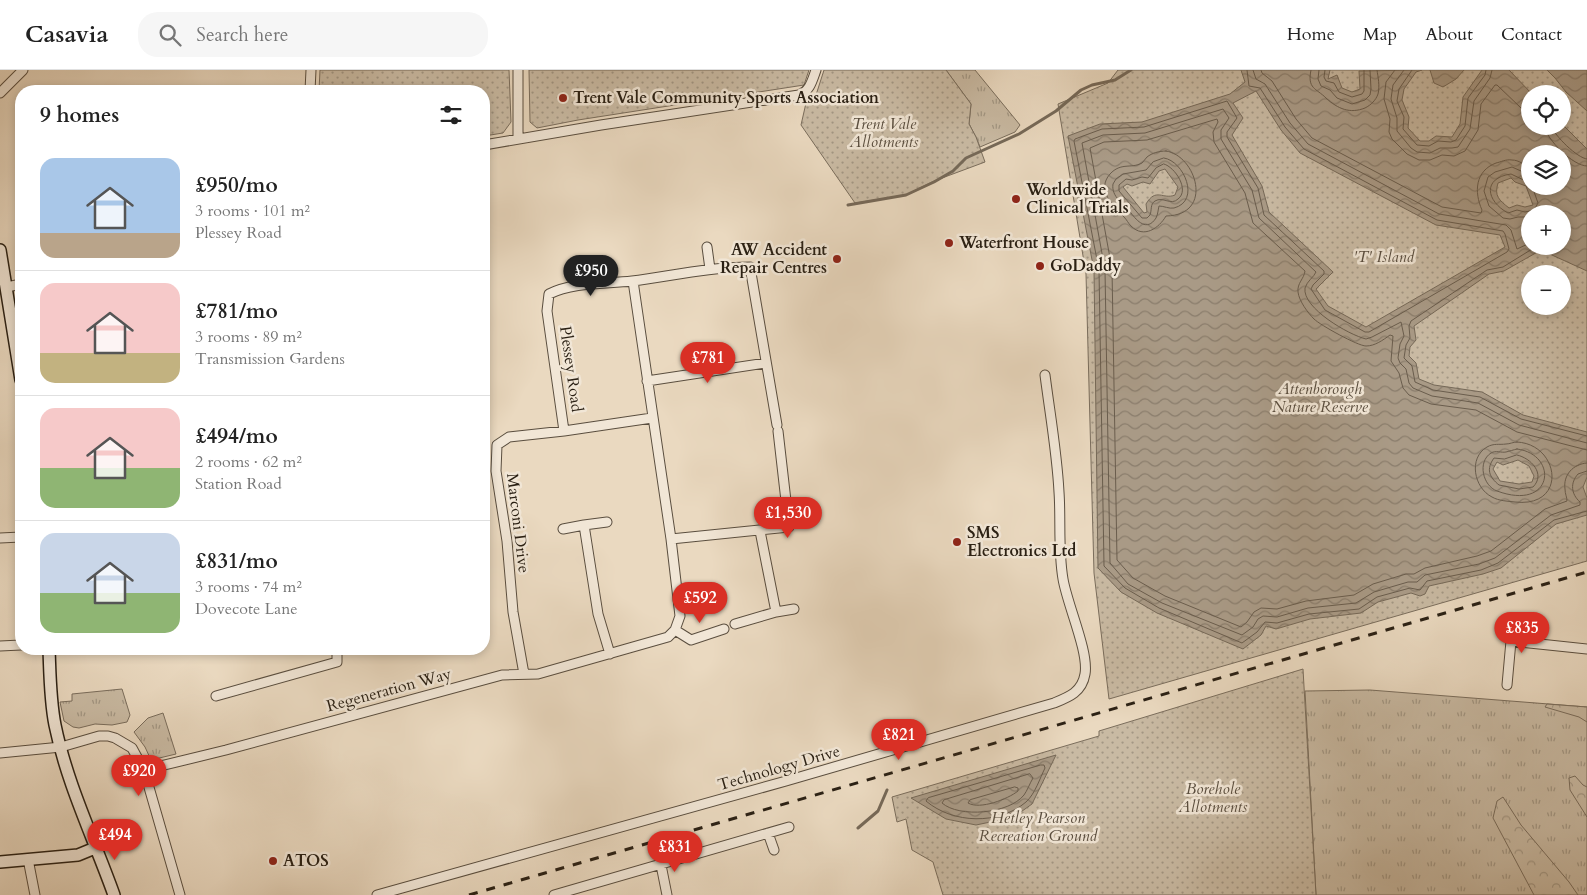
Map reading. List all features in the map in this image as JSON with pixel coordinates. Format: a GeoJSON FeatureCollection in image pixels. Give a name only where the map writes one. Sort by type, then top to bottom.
{"type":"FeatureCollection","features":[{"type":"Feature","properties":{"kind":"street"},"geometry":{"type":"LineString","coordinates":[[0,93],[23,70]]}},
{"type":"Feature","properties":{"kind":"street"},"geometry":{"type":"LineString","coordinates":[[310,85],[311,70]]}},
{"type":"Feature","properties":{"kind":"street"},"geometry":{"type":"LineString","coordinates":[[518,70],[518,139]]}},
{"type":"Feature","properties":{"kind":"street"},"geometry":{"type":"LineString","coordinates":[[490,144],[799,95],[805,93],[810,88],[816,70]]}},
{"type":"Feature","properties":{"kind":"street"},"geometry":{"type":"LineString","coordinates":[[707,247],[710,269]]}},
{"type":"Feature","properties":{"kind":"street"},"geometry":{"type":"LineString","coordinates":[[0,250],[15,340]]}},
{"type":"Feature","properties":{"kind":"street","name":"Plessey Road"},"geometry":{"type":"LineString","coordinates":[[564,431],[548,311],[549,294],[560,289],[633,281],[710,269],[750,267],[766,363]]}},
{"type":"Feature","properties":{"kind":"street"},"geometry":{"type":"LineString","coordinates":[[633,281],[671,539],[680,616],[675,630],[691,640],[724,629]]}},
{"type":"Feature","properties":{"kind":"street"},"geometry":{"type":"LineString","coordinates":[[7,287],[15,285]]}},
{"type":"Feature","properties":{"kind":"street"},"geometry":{"type":"LineString","coordinates":[[647,381],[766,363],[777,428],[789,527],[671,539]]}},
{"type":"Feature","properties":{"kind":"street","name":"Technology Drive"},"geometry":{"type":"LineString","coordinates":[[377,895],[786,782],[1070,697],[1084,680],[1086,663],[1062,577],[1059,491],[1045,375]]}},
{"type":"Feature","properties":{"kind":"street","name":"Marconi Drive"},"geometry":{"type":"LineString","coordinates":[[524,674],[513,612],[507,541],[496,470],[497,445],[509,437],[652,418]]}},
{"type":"Feature","properties":{"kind":"street"},"geometry":{"type":"LineString","coordinates":[[563,528],[607,522]]}},
{"type":"Feature","properties":{"kind":"street"},"geometry":{"type":"LineString","coordinates":[[584,525],[598,614],[610,654]]}},
{"type":"Feature","properties":{"kind":"street"},"geometry":{"type":"LineString","coordinates":[[760,531],[776,612]]}},
{"type":"Feature","properties":{"kind":"street"},"geometry":{"type":"LineString","coordinates":[[0,538],[15,537]]}},
{"type":"Feature","properties":{"kind":"street"},"geometry":{"type":"LineString","coordinates":[[735,624],[776,612],[794,609]]}},
{"type":"Feature","properties":{"kind":"street"},"geometry":{"type":"LineString","coordinates":[[1506,626],[1511,641],[1507,685]]}},
{"type":"Feature","properties":{"kind":"street","name":"Regeneration Way"},"geometry":{"type":"LineString","coordinates":[[144,770],[226,750],[502,675],[538,674],[668,637],[675,630]]}},
{"type":"Feature","properties":{"kind":"street"},"geometry":{"type":"LineString","coordinates":[[1511,641],[1587,649]]}},
{"type":"Feature","properties":{"kind":"street"},"geometry":{"type":"LineString","coordinates":[[0,646],[15,645]]}},
{"type":"Feature","properties":{"kind":"street"},"geometry":{"type":"LineString","coordinates":[[49,655],[52,704],[61,747],[78,803],[112,889]]}},
{"type":"Feature","properties":{"kind":"street"},"geometry":{"type":"LineString","coordinates":[[216,696],[337,662],[337,655]]}},
{"type":"Feature","properties":{"kind":"street"},"geometry":{"type":"LineString","coordinates":[[0,753],[61,747],[99,736],[115,738],[132,748],[144,770],[180,895]]}},
{"type":"Feature","properties":{"kind":"street"},"geometry":{"type":"LineString","coordinates":[[554,895],[571,893],[789,827]]}},
{"type":"Feature","properties":{"kind":"street"},"geometry":{"type":"LineString","coordinates":[[768,833],[774,850]]}},
{"type":"Feature","properties":{"kind":"street"},"geometry":{"type":"LineString","coordinates":[[0,862],[78,855],[95,848]]}},
{"type":"Feature","properties":{"kind":"street"},"geometry":{"type":"LineString","coordinates":[[28,859],[35,895]]}},
{"type":"Feature","properties":{"kind":"street"},"geometry":{"type":"LineString","coordinates":[[661,865],[667,895]]}},
{"type":"Feature","properties":{"kind":"green space"},"geometry":{"type":"Polygon","coordinates":[[[320,70],[509,70],[511,122],[503,133],[490,135],[490,85],[319,85],[320,70]]]}},
{"type":"Feature","properties":{"kind":"green space"},"geometry":{"type":"Polygon","coordinates":[[[529,70],[809,70],[804,85],[537,128],[530,122],[529,70]]]}},
{"type":"Feature","properties":{"kind":"green space","name":"Trent Vale Allotments"},"geometry":{"type":"Polygon","coordinates":[[[824,70],[946,70],[971,104],[969,124],[985,162],[934,181],[906,195],[855,203],[801,125],[806,103],[816,95],[824,70]]]}},
{"type":"Feature","properties":{"kind":"green space"},"geometry":{"type":"Polygon","coordinates":[[[946,70],[975,70],[1020,125],[1015,132],[980,147],[969,124],[971,104],[946,70]]]}},
{"type":"Feature","properties":{"kind":"green space","name":"Attenborough Nature Reserve"},"geometry":{"type":"Polygon","coordinates":[[[1118,70],[1587,70],[1587,561],[1109,699],[1094,573],[1086,274],[1058,104],[1108,83],[1118,70]]]}},
{"type":"Feature","properties":{"kind":"green space","name":"Borehole Allotments"},"geometry":{"type":"Polygon","coordinates":[[[1303,669],[1316,895],[943,895],[933,862],[912,850],[906,819],[897,822],[892,797],[1099,736],[1099,731],[1303,669]]]}},
{"type":"Feature","properties":{"kind":"green space"},"geometry":{"type":"Polygon","coordinates":[[[122,689],[130,715],[127,722],[112,725],[95,724],[79,728],[73,727],[64,721],[60,702],[72,701],[72,694],[122,689]]]}},
{"type":"Feature","properties":{"kind":"green space"},"geometry":{"type":"Polygon","coordinates":[[[1370,690],[1587,707],[1587,895],[1316,895],[1305,691],[1370,690]]]}},
{"type":"Feature","properties":{"kind":"green space"},"geometry":{"type":"Polygon","coordinates":[[[1547,704],[1587,707],[1587,722],[1579,717],[1545,707],[1547,704]]]}},
{"type":"Feature","properties":{"kind":"green space"},"geometry":{"type":"Polygon","coordinates":[[[163,713],[176,754],[151,760],[145,747],[134,732],[148,718],[163,713]]]}},
{"type":"Feature","properties":{"kind":"green space"},"geometry":{"type":"Polygon","coordinates":[[[1575,776],[1587,787],[1587,817],[1570,790],[1569,778],[1575,776]]]}},
{"type":"Feature","properties":{"kind":"green space"},"geometry":{"type":"Polygon","coordinates":[[[1503,797],[1521,825],[1578,895],[1534,895],[1493,818],[1497,801],[1503,797]]]}},
{"type":"Feature","properties":{"kind":"water","name":"Attenborough Nature Reserve"},"geometry":{"type":"Polygon","coordinates":[[[1241,70],[1330,70],[1328,79],[1337,75],[1342,88],[1352,92],[1360,89],[1359,71],[1422,70],[1416,72],[1404,89],[1402,100],[1409,117],[1408,128],[1420,141],[1429,141],[1436,136],[1452,137],[1460,124],[1463,97],[1482,70],[1509,70],[1523,85],[1521,85],[1521,135],[1571,135],[1571,133],[1587,149],[1587,271],[1552,255],[1571,255],[1571,205],[1533,205],[1529,195],[1571,195],[1571,145],[1521,145],[1521,184],[1511,178],[1498,183],[1497,195],[1502,203],[1509,208],[1517,205],[1521,206],[1521,255],[1532,255],[1504,271],[1489,274],[1414,326],[1416,340],[1410,347],[1409,356],[1416,363],[1419,379],[1434,385],[1482,392],[1523,415],[1587,432],[1587,477],[1583,487],[1587,498],[1587,515],[1556,524],[1501,568],[1429,586],[1425,594],[1420,596],[1411,593],[1378,602],[1361,613],[1310,619],[1276,629],[1266,626],[1261,635],[1243,649],[1157,613],[1121,592],[1098,568],[1094,270],[1068,136],[1100,124],[1142,122],[1230,94],[1245,82],[1241,70]],[[1256,91],[1233,103],[1243,118],[1232,135],[1262,186],[1269,212],[1333,272],[1316,289],[1328,306],[1366,327],[1505,247],[1500,235],[1436,225],[1300,153],[1281,130],[1256,91]],[[1165,169],[1159,171],[1150,184],[1143,182],[1132,186],[1127,184],[1123,187],[1144,213],[1147,212],[1146,204],[1153,196],[1175,195],[1178,187],[1165,169]],[[1518,460],[1503,465],[1497,462],[1493,469],[1500,481],[1519,484],[1532,482],[1534,476],[1529,466],[1518,460]]]}},
{"type":"Feature","properties":{"kind":"water"},"geometry":{"type":"Polygon","coordinates":[[[1430,70],[1464,70],[1456,79],[1443,87],[1434,83],[1430,70]]]}},
{"type":"Feature","properties":{"kind":"water"},"geometry":{"type":"Polygon","coordinates":[[[1547,70],[1587,70],[1587,111],[1571,97],[1571,85],[1560,85],[1547,70]]]}},
{"type":"Feature","properties":{"kind":"water"},"geometry":{"type":"Polygon","coordinates":[[[1056,755],[1032,804],[1018,814],[1000,820],[976,825],[946,819],[911,798],[1056,755]]]}},
{"type":"Feature","properties":{"kind":"waterway"},"geometry":{"type":"LineString","coordinates":[[848,205],[906,195],[934,182],[953,171],[966,158],[1019,134],[1056,111],[1081,90],[1092,85],[1115,80],[1131,70]]}},
{"type":"Feature","properties":{"kind":"waterway"},"geometry":{"type":"LineString","coordinates":[[858,828],[878,811],[887,790]]}},
{"type":"Feature","properties":{"kind":"railway"},"geometry":{"type":"LineString","coordinates":[[469,895],[1587,572]]}},
{"type":"Feature","properties":{"kind":"place","name":"Trent Vale Community Sports Association"},"geometry":{"type":"Point","coordinates":[563,98]}},
{"type":"Feature","properties":{"kind":"place","name":"Worldwide Clinical Trials"},"geometry":{"type":"Point","coordinates":[1016,199]}},
{"type":"Feature","properties":{"kind":"place","name":"Waterfront House"},"geometry":{"type":"Point","coordinates":[949,243]}},
{"type":"Feature","properties":{"kind":"place","name":"AW Accident Repair Centres"},"geometry":{"type":"Point","coordinates":[837,259]}},
{"type":"Feature","properties":{"kind":"place","name":"GoDaddy"},"geometry":{"type":"Point","coordinates":[1040,266]}},
{"type":"Feature","properties":{"kind":"place","name":"SMS Electronics Ltd"},"geometry":{"type":"Point","coordinates":[957,542]}},
{"type":"Feature","properties":{"kind":"place","name":"ATOS"},"geometry":{"type":"Point","coordinates":[273,861]}},
{"type":"Feature","properties":{"kind":"park label","name":"'T' Island"},"geometry":{"type":"Point","coordinates":[1384,257]}},
{"type":"Feature","properties":{"kind":"park label","name":"Hetley Pearson Recreation Ground"},"geometry":{"type":"Point","coordinates":[1038,827]}}]}
